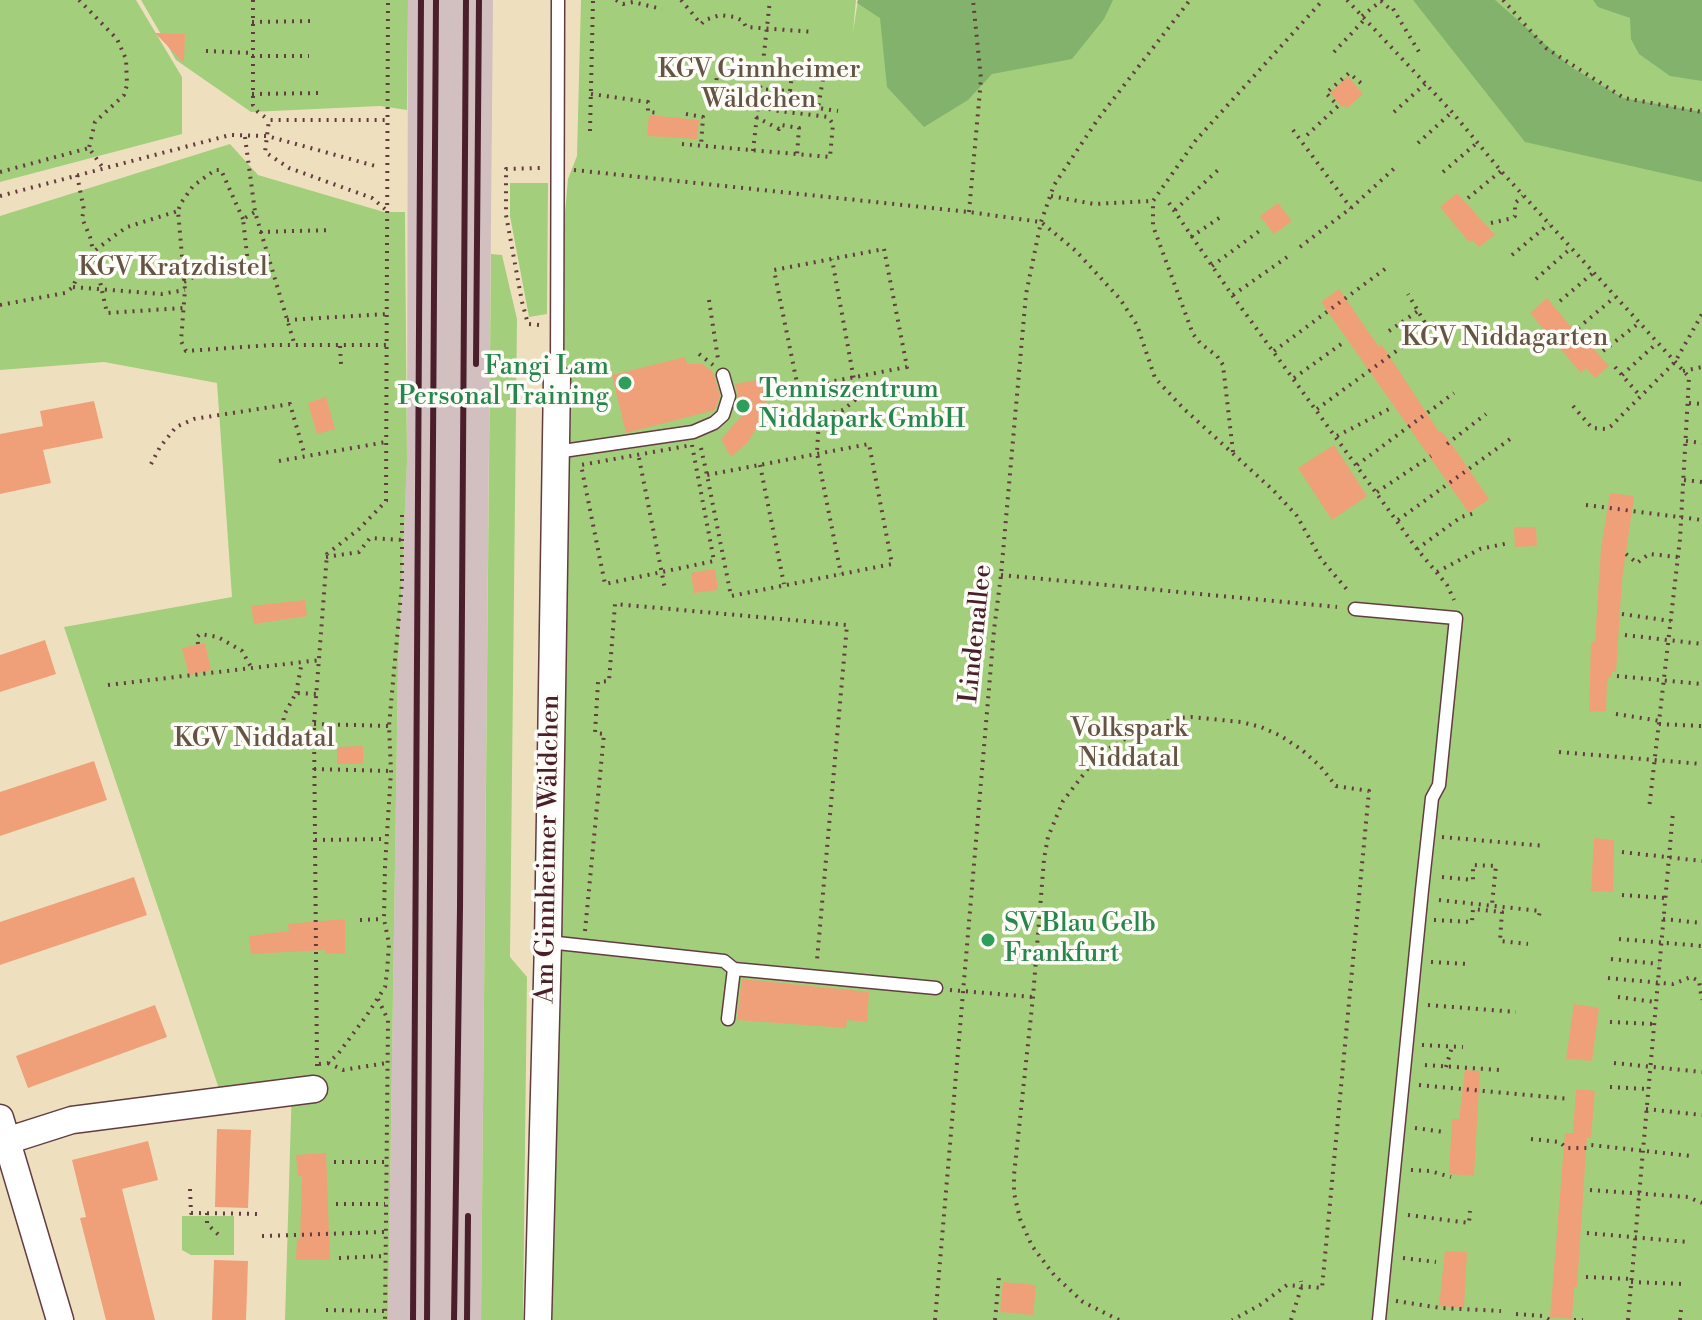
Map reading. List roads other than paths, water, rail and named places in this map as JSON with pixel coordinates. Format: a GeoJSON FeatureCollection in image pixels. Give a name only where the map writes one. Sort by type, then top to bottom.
{"type":"FeatureCollection","features":[{"type":"Feature","properties":{"kind":"street","name":"Am Ginnheimer Wäldchen"},"geometry":{"type":"LineString","coordinates":[[538,1320],[557,378]]}},
{"type":"Feature","properties":{"kind":"street"},"geometry":{"type":"LineString","coordinates":[[60,1320],[2,1134],[315,1077]]}},
{"type":"Feature","properties":{"kind":"lane"},"geometry":{"type":"LineString","coordinates":[[557,378],[553,168],[558,0]]}},
{"type":"Feature","properties":{"kind":"lane"},"geometry":{"type":"LineString","coordinates":[[556,452],[698,430],[714,423],[723,415],[729,396],[721,373]]}},
{"type":"Feature","properties":{"kind":"lane"},"geometry":{"type":"LineString","coordinates":[[1359,609],[1456,618],[1439,785],[1432,798],[1423,875],[1379,1320]]}},
{"type":"Feature","properties":{"kind":"lane"},"geometry":{"type":"LineString","coordinates":[[548,942],[724,961],[734,969],[815,979],[936,988]]}},
{"type":"Feature","properties":{"kind":"lane"},"geometry":{"type":"LineString","coordinates":[[728,1019],[734,969]]}},
{"type":"Feature","properties":{"kind":"railway"},"geometry":{"type":"LineString","coordinates":[[413,1320],[421,0]]}},
{"type":"Feature","properties":{"kind":"railway"},"geometry":{"type":"LineString","coordinates":[[427,1320],[436,0]]}},
{"type":"Feature","properties":{"kind":"railway"},"geometry":{"type":"LineString","coordinates":[[454,1320],[466,0]]}},
{"type":"Feature","properties":{"kind":"railway"},"geometry":{"type":"LineString","coordinates":[[476,364],[479,0]]}},
{"type":"Feature","properties":{"kind":"railway"},"geometry":{"type":"LineString","coordinates":[[467,1320],[468,1216]]}},
{"type":"Feature","properties":{"kind":"place","name":"Fangi Lam Personal Training"},"geometry":{"type":"Point","coordinates":[625,383]}},
{"type":"Feature","properties":{"kind":"place","name":"Tenniszentrum Niddapark GmbH"},"geometry":{"type":"Point","coordinates":[743,406]}},
{"type":"Feature","properties":{"kind":"place","name":"SV Blau Gelb Frankfurt"},"geometry":{"type":"Point","coordinates":[988,940]}},
{"type":"Feature","properties":{"kind":"park label","name":"KGV Ginnheimer Wäldchen"},"geometry":{"type":"Point","coordinates":[759,86]}},
{"type":"Feature","properties":{"kind":"park label","name":"KGV Kratzdistel"},"geometry":{"type":"Point","coordinates":[173,269]}},
{"type":"Feature","properties":{"kind":"park label","name":"KGV Niddagarten"},"geometry":{"type":"Point","coordinates":[1505,339]}},
{"type":"Feature","properties":{"kind":"park label","name":"KGV Niddatal"},"geometry":{"type":"Point","coordinates":[254,740]}},
{"type":"Feature","properties":{"kind":"park label","name":"Volkspark Niddatal"},"geometry":{"type":"Point","coordinates":[1129,745]}}]}
